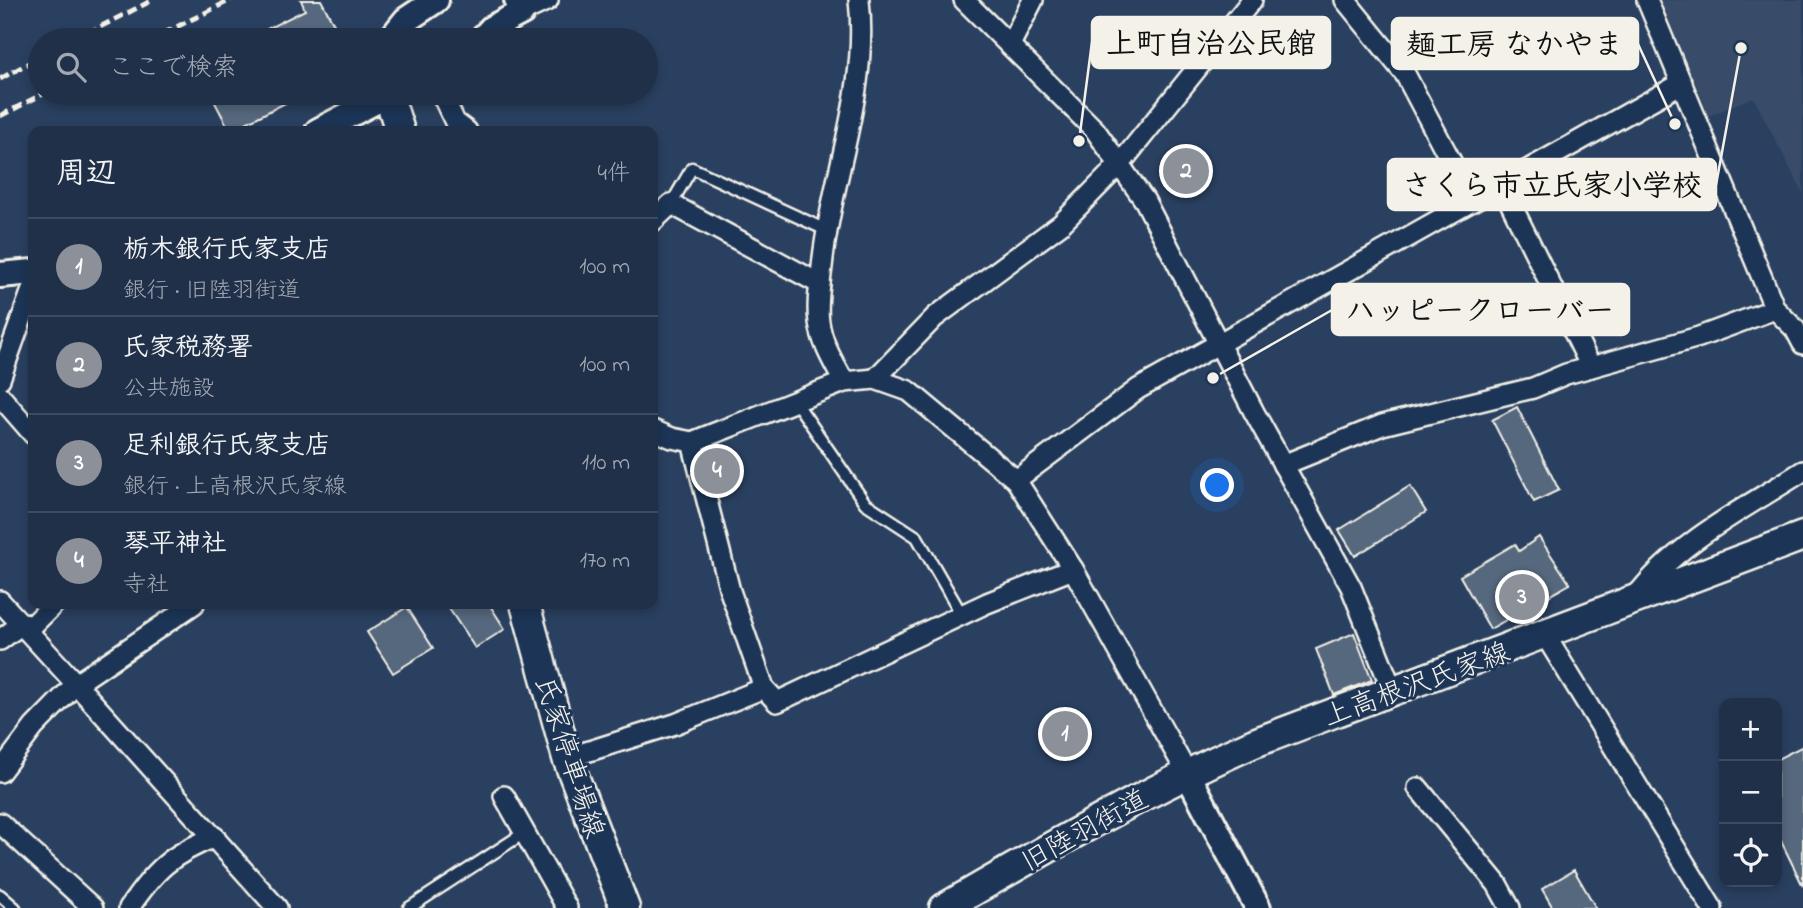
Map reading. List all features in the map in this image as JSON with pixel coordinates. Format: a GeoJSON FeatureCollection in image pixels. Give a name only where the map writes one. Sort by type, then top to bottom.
{"type":"FeatureCollection","features":[{"type":"Feature","properties":{"kind":"main road"},"geometry":{"type":"LineString","coordinates":[[392,105],[399,126]]}},
{"type":"Feature","properties":{"kind":"main road","name":"上高根沢氏家線"},"geometry":{"type":"LineString","coordinates":[[1187,773],[1254,743],[1803,536]]}},
{"type":"Feature","properties":{"kind":"main road","name":"氏家停車場線"},"geometry":{"type":"LineString","coordinates":[[526,609],[567,758],[625,908]]}},
{"type":"Feature","properties":{"kind":"main road","name":"旧陸羽街道"},"geometry":{"type":"LineString","coordinates":[[944,908],[1187,773]]}},
{"type":"Feature","properties":{"kind":"street"},"geometry":{"type":"LineString","coordinates":[[400,28],[406,20],[436,0]]}},
{"type":"Feature","properties":{"kind":"street"},"geometry":{"type":"LineString","coordinates":[[492,28],[520,6],[548,0]]}},
{"type":"Feature","properties":{"kind":"street"},"geometry":{"type":"LineString","coordinates":[[844,382],[827,349],[819,321],[820,284],[826,230],[861,73],[863,31],[859,0]]}},
{"type":"Feature","properties":{"kind":"street"},"geometry":{"type":"LineString","coordinates":[[964,0],[1095,130],[1121,163],[1145,201],[1360,606],[1393,692]]}},
{"type":"Feature","properties":{"kind":"street"},"geometry":{"type":"LineString","coordinates":[[1010,45],[1033,0]]}},
{"type":"Feature","properties":{"kind":"street"},"geometry":{"type":"LineString","coordinates":[[875,379],[935,317],[1061,224],[1121,163],[1252,0]]}},
{"type":"Feature","properties":{"kind":"street"},"geometry":{"type":"LineString","coordinates":[[1345,0],[1405,74],[1472,201]]}},
{"type":"Feature","properties":{"kind":"street"},"geometry":{"type":"LineString","coordinates":[[1647,0],[1775,309],[1795,329],[1803,344]]}},
{"type":"Feature","properties":{"kind":"street"},"geometry":{"type":"LineString","coordinates":[[1016,480],[1138,390],[1218,342],[1682,83]]}},
{"type":"Feature","properties":{"kind":"street"},"geometry":{"type":"LineString","coordinates":[[327,126],[367,105]]}},
{"type":"Feature","properties":{"kind":"street"},"geometry":{"type":"LineString","coordinates":[[447,105],[455,122],[460,126]]}},
{"type":"Feature","properties":{"kind":"street"},"geometry":{"type":"LineString","coordinates":[[1501,184],[1591,367]]}},
{"type":"Feature","properties":{"kind":"street"},"geometry":{"type":"LineString","coordinates":[[658,216],[671,204],[820,284]]}},
{"type":"Feature","properties":{"kind":"street"},"geometry":{"type":"LineString","coordinates":[[0,275],[28,272]]}},
{"type":"Feature","properties":{"kind":"street"},"geometry":{"type":"LineString","coordinates":[[0,379],[28,301]]}},
{"type":"Feature","properties":{"kind":"street"},"geometry":{"type":"LineString","coordinates":[[1283,465],[1382,425],[1534,388],[1591,367],[1699,337],[1775,309]]}},
{"type":"Feature","properties":{"kind":"street"},"geometry":{"type":"LineString","coordinates":[[658,432],[692,442],[844,382],[875,379],[909,391],[1016,480],[1073,569],[1187,773],[1258,908]]}},
{"type":"Feature","properties":{"kind":"street"},"geometry":{"type":"LineString","coordinates":[[0,396],[28,428]]}},
{"type":"Feature","properties":{"kind":"street"},"geometry":{"type":"LineString","coordinates":[[692,442],[730,591],[764,688],[777,702],[962,615],[1073,569]]}},
{"type":"Feature","properties":{"kind":"street"},"geometry":{"type":"LineString","coordinates":[[1633,602],[1654,572],[1701,537],[1803,471]]}},
{"type":"Feature","properties":{"kind":"street"},"geometry":{"type":"LineString","coordinates":[[0,601],[26,626],[277,908]]}},
{"type":"Feature","properties":{"kind":"street"},"geometry":{"type":"LineString","coordinates":[[0,640],[26,626],[48,609]]}},
{"type":"Feature","properties":{"kind":"street"},"geometry":{"type":"LineString","coordinates":[[0,772],[34,727],[76,684],[182,609]]}},
{"type":"Feature","properties":{"kind":"street"},"geometry":{"type":"LineString","coordinates":[[1545,635],[1712,908]]}},
{"type":"Feature","properties":{"kind":"street"},"geometry":{"type":"LineString","coordinates":[[567,758],[675,724],[764,688]]}},
{"type":"Feature","properties":{"kind":"street"},"geometry":{"type":"LineString","coordinates":[[1418,788],[1497,884],[1510,908]]}},
{"type":"Feature","properties":{"kind":"street"},"geometry":{"type":"LineString","coordinates":[[504,796],[567,908]]}},
{"type":"Feature","properties":{"kind":"street"},"geometry":{"type":"LineString","coordinates":[[0,824],[93,908]]}},
{"type":"Feature","properties":{"kind":"street"},"geometry":{"type":"LineString","coordinates":[[129,908],[147,882],[180,850],[215,837]]}},
{"type":"Feature","properties":{"kind":"lane"},"geometry":{"type":"LineString","coordinates":[[671,204],[692,168],[826,230]]}},
{"type":"Feature","properties":{"kind":"lane"},"geometry":{"type":"LineString","coordinates":[[795,401],[865,503],[917,537],[962,615]]}},
{"type":"Feature","properties":{"kind":"lane"},"geometry":{"type":"LineString","coordinates":[[410,908],[524,833]]}},
{"type":"Feature","properties":{"kind":"lane"},"geometry":{"type":"LineString","coordinates":[[0,895],[15,908]]}},
{"type":"Feature","properties":{"kind":"shaded area"},"geometry":{"type":"Polygon","coordinates":[[[1660,0],[1803,0],[1803,193],[1753,97],[1709,116],[1660,0]]]}},
{"type":"Feature","properties":{"kind":"building"},"geometry":{"type":"Polygon","coordinates":[[[301,0],[321,0],[336,28],[269,28],[305,10],[301,0]]]}},
{"type":"Feature","properties":{"kind":"building"},"geometry":{"type":"Polygon","coordinates":[[[216,105],[281,105],[240,126],[227,126],[216,105]]]}},
{"type":"Feature","properties":{"kind":"building"},"geometry":{"type":"Polygon","coordinates":[[[1517,407],[1559,490],[1534,502],[1492,420],[1517,407]]]}},
{"type":"Feature","properties":{"kind":"building"},"geometry":{"type":"Polygon","coordinates":[[[1410,486],[1426,512],[1355,556],[1339,530],[1410,486]]]}},
{"type":"Feature","properties":{"kind":"building"},"geometry":{"type":"Polygon","coordinates":[[[1539,537],[1570,584],[1490,629],[1460,576],[1515,544],[1519,551],[1539,537]]]}},
{"type":"Feature","properties":{"kind":"building"},"geometry":{"type":"Polygon","coordinates":[[[404,609],[408,609],[433,648],[393,673],[367,632],[404,609]]]}},
{"type":"Feature","properties":{"kind":"building"},"geometry":{"type":"Polygon","coordinates":[[[449,609],[492,609],[505,629],[475,648],[449,609]]]}},
{"type":"Feature","properties":{"kind":"building"},"geometry":{"type":"Polygon","coordinates":[[[1354,633],[1372,680],[1334,695],[1316,649],[1354,633]]]}},
{"type":"Feature","properties":{"kind":"building"},"geometry":{"type":"Polygon","coordinates":[[[1803,746],[1803,886],[1782,843],[1782,756],[1803,746]]]}},
{"type":"Feature","properties":{"kind":"building"},"geometry":{"type":"Polygon","coordinates":[[[1574,870],[1596,908],[1553,908],[1542,889],[1574,870]]]}},
{"type":"Feature","properties":{"kind":"railway"},"geometry":{"type":"LineString","coordinates":[[98,28],[153,0]]}},
{"type":"Feature","properties":{"kind":"railway"},"geometry":{"type":"LineString","coordinates":[[174,28],[231,0]]}},
{"type":"Feature","properties":{"kind":"railway"},"geometry":{"type":"LineString","coordinates":[[0,79],[28,64]]}},
{"type":"Feature","properties":{"kind":"railway"},"geometry":{"type":"LineString","coordinates":[[0,116],[28,102]]}},
{"type":"Feature","properties":{"kind":"place","name":"さくら市立氏家小学校"},"geometry":{"type":"Point","coordinates":[1741,48]}},
{"type":"Feature","properties":{"kind":"place","name":"麺工房 なかやま"},"geometry":{"type":"Point","coordinates":[1675,124]}},
{"type":"Feature","properties":{"kind":"place","name":"上町自治公民館"},"geometry":{"type":"Point","coordinates":[1079,141]}},
{"type":"Feature","properties":{"kind":"place","name":"氏家税務署"},"geometry":{"type":"Point","coordinates":[1186,171]}},
{"type":"Feature","properties":{"kind":"place","name":"ハッピークローバー"},"geometry":{"type":"Point","coordinates":[1213,378]}},
{"type":"Feature","properties":{"kind":"place","name":"琴平神社"},"geometry":{"type":"Point","coordinates":[717,471]}},
{"type":"Feature","properties":{"kind":"place","name":"足利銀行氏家支店"},"geometry":{"type":"Point","coordinates":[1522,597]}},
{"type":"Feature","properties":{"kind":"place","name":"栃木銀行氏家支店"},"geometry":{"type":"Point","coordinates":[1065,734]}}]}
